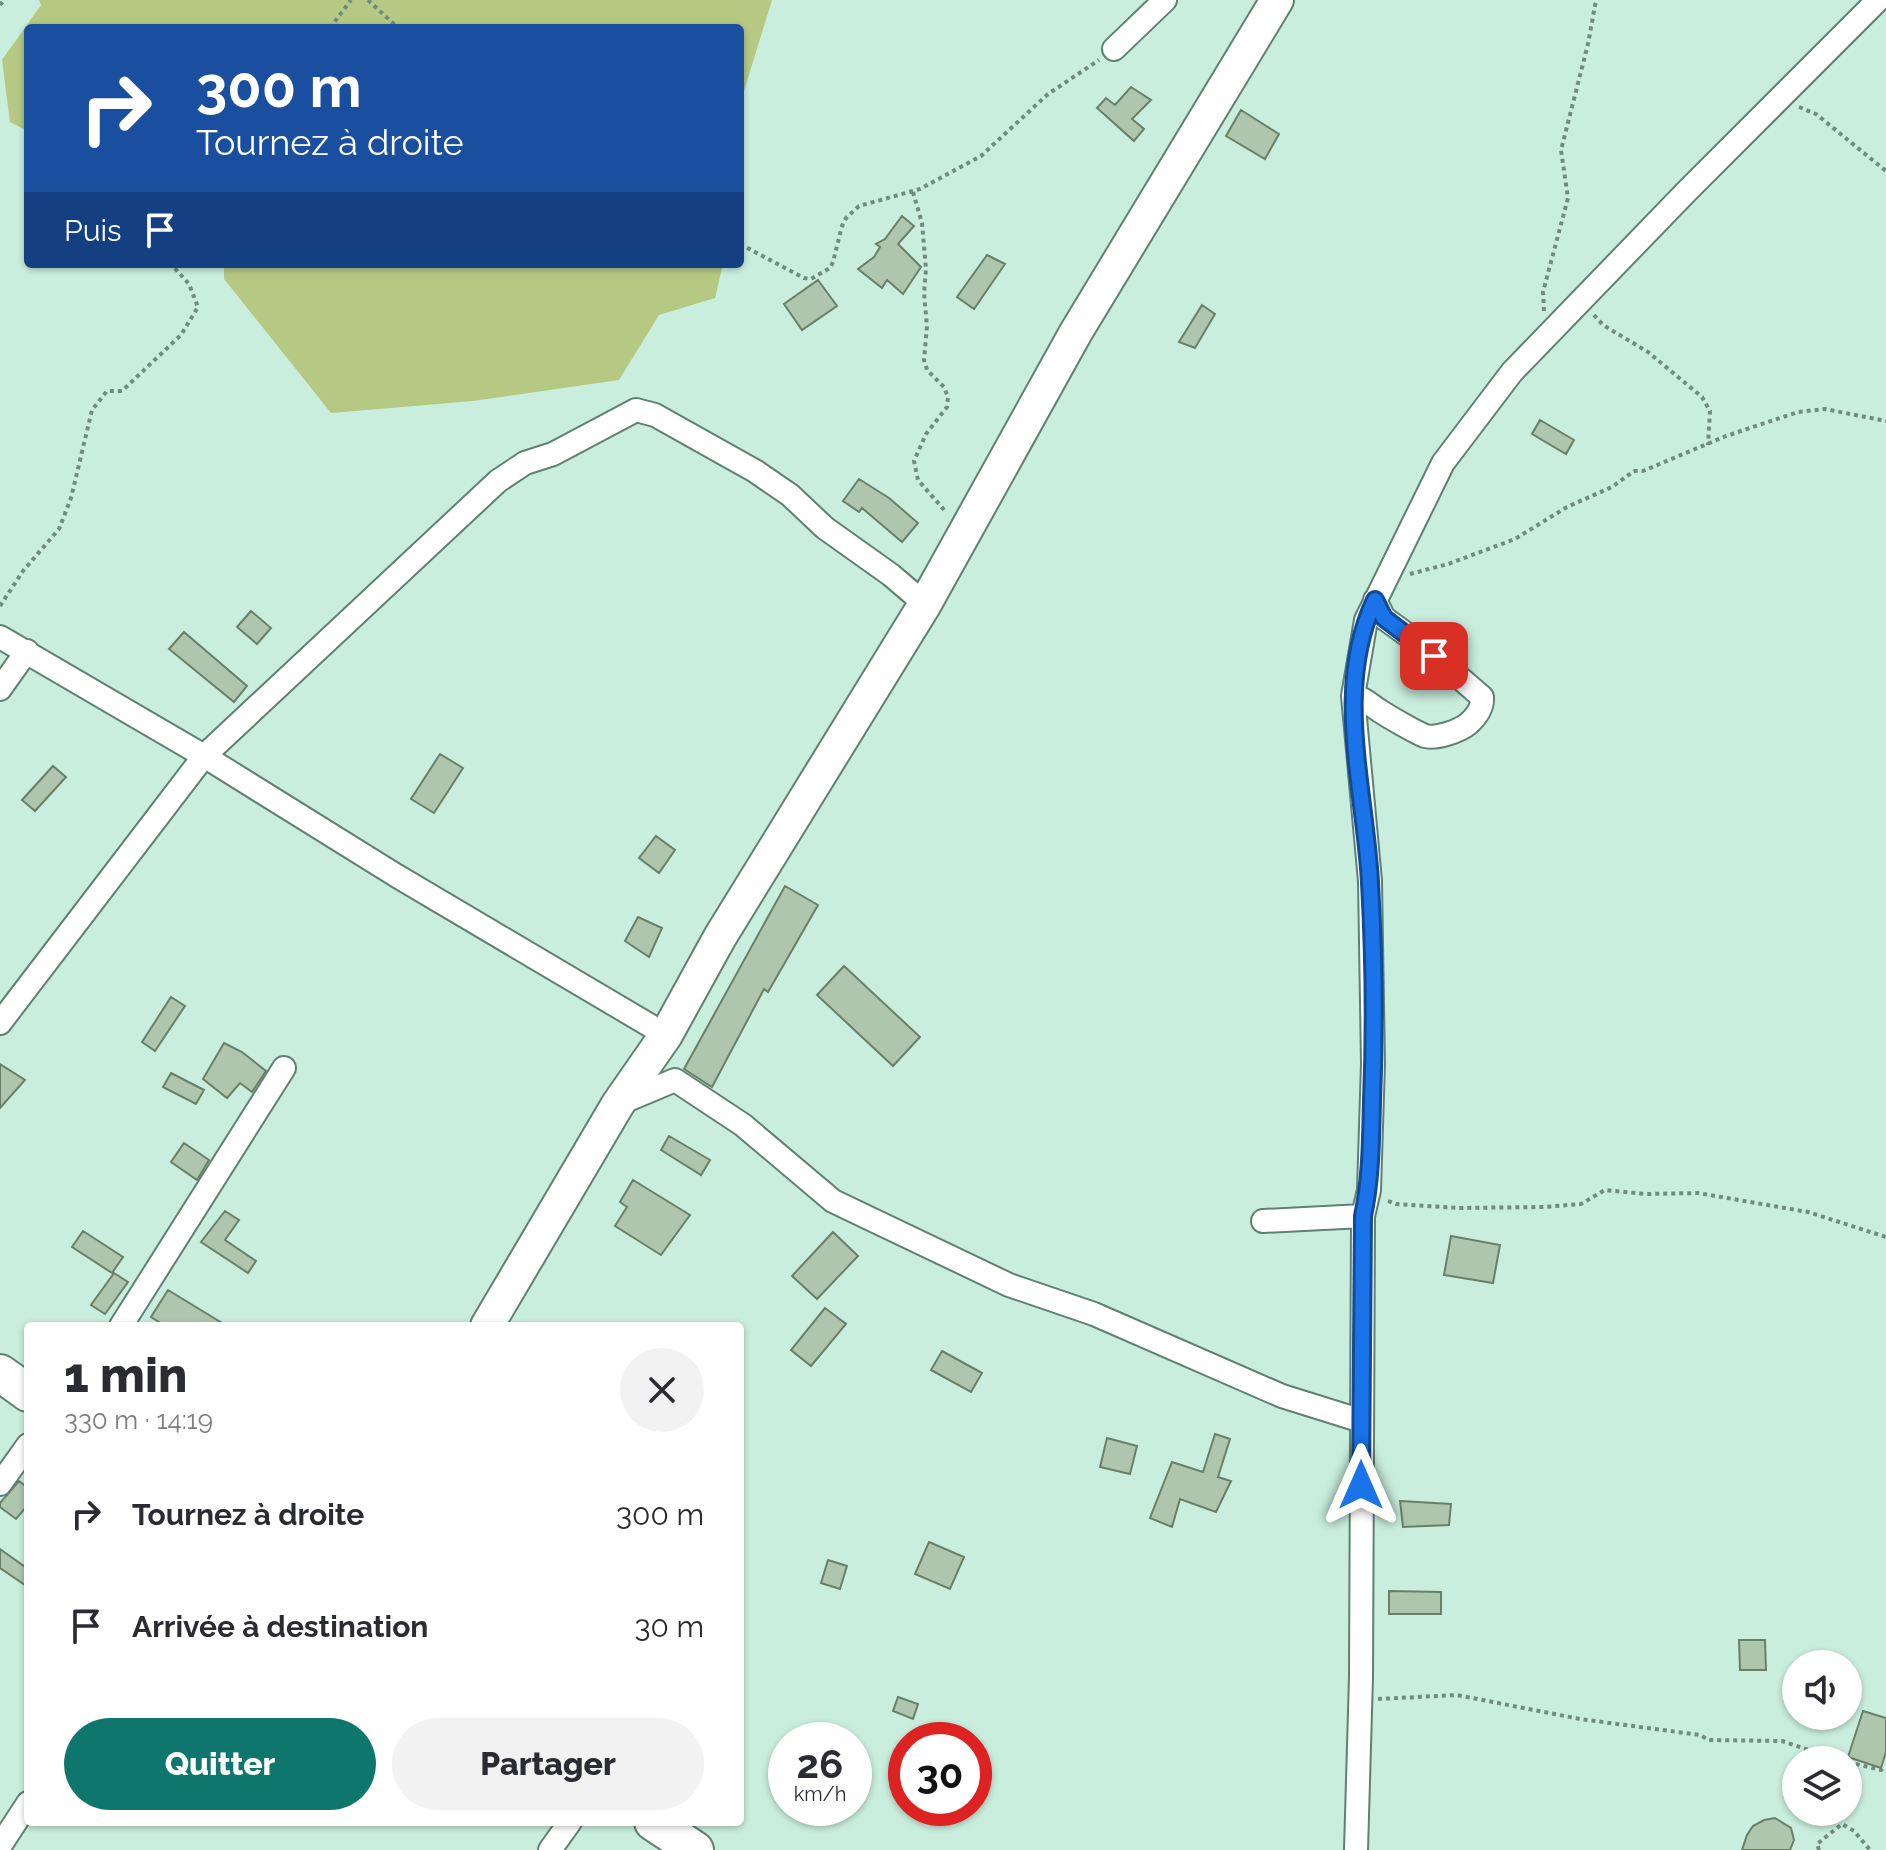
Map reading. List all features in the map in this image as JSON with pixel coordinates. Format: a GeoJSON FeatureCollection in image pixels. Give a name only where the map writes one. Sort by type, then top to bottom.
{"type":"FeatureCollection","features":[{"type":"Feature","properties":{"kind":"main road"},"geometry":{"type":"LineString","coordinates":[[489,1322],[618,1104],[666,1035],[720,937],[925,604],[1076,332],[1277,0]]}},
{"type":"Feature","properties":{"kind":"main road"},"geometry":{"type":"LineString","coordinates":[[0,1373],[24,1390]]}},
{"type":"Feature","properties":{"kind":"main road"},"geometry":{"type":"LineString","coordinates":[[659,1826],[695,1850]]}},
{"type":"Feature","properties":{"kind":"street"},"geometry":{"type":"LineString","coordinates":[[1114,49],[1165,0]]}},
{"type":"Feature","properties":{"kind":"street"},"geometry":{"type":"LineString","coordinates":[[1356,1850],[1363,1216],[1369,1190],[1373,1063],[1370,881],[1353,696],[1356,662],[1366,620],[1443,463],[1512,372],[1878,0]]}},
{"type":"Feature","properties":{"kind":"street"},"geometry":{"type":"LineString","coordinates":[[0,1023],[204,756],[498,481],[525,463],[553,454],[636,410],[655,415],[755,471],[790,495],[825,528],[891,575],[925,604]]}},
{"type":"Feature","properties":{"kind":"street"},"geometry":{"type":"LineString","coordinates":[[1353,696],[1363,698],[1425,736],[1463,728],[1482,705],[1482,697],[1450,668],[1384,618],[1380,590]]}},
{"type":"Feature","properties":{"kind":"street"},"geometry":{"type":"LineString","coordinates":[[0,637],[204,756],[397,876],[666,1035]]}},
{"type":"Feature","properties":{"kind":"street"},"geometry":{"type":"LineString","coordinates":[[0,689],[27,651]]}},
{"type":"Feature","properties":{"kind":"street"},"geometry":{"type":"LineString","coordinates":[[124,1322],[284,1068]]}},
{"type":"Feature","properties":{"kind":"street"},"geometry":{"type":"LineString","coordinates":[[618,1104],[675,1080],[743,1125],[833,1201],[1009,1285],[1094,1314],[1282,1396],[1362,1421]]}},
{"type":"Feature","properties":{"kind":"street"},"geometry":{"type":"LineString","coordinates":[[1263,1221],[1363,1216]]}},
{"type":"Feature","properties":{"kind":"street"},"geometry":{"type":"LineString","coordinates":[[0,1484],[24,1451]]}},
{"type":"Feature","properties":{"kind":"street"},"geometry":{"type":"LineString","coordinates":[[0,1846],[24,1809]]}},
{"type":"Feature","properties":{"kind":"street"},"geometry":{"type":"LineString","coordinates":[[550,1850],[567,1826]]}},
{"type":"Feature","properties":{"kind":"path"},"geometry":{"type":"LineString","coordinates":[[0,5],[4,0]]}},
{"type":"Feature","properties":{"kind":"path"},"geometry":{"type":"LineString","coordinates":[[333,24],[351,0]]}},
{"type":"Feature","properties":{"kind":"path"},"geometry":{"type":"LineString","coordinates":[[368,0],[394,24]]}},
{"type":"Feature","properties":{"kind":"path"},"geometry":{"type":"LineString","coordinates":[[1545,337],[1543,292],[1568,198],[1561,150],[1596,0]]}},
{"type":"Feature","properties":{"kind":"path"},"geometry":{"type":"LineString","coordinates":[[744,246],[811,279],[830,268],[846,218],[859,206],[913,192],[981,156],[1048,94],[1114,49]]}},
{"type":"Feature","properties":{"kind":"path"},"geometry":{"type":"LineString","coordinates":[[1765,113],[1798,107],[1816,114],[1886,171]]}},
{"type":"Feature","properties":{"kind":"path"},"geometry":{"type":"LineString","coordinates":[[913,192],[922,223],[926,269],[924,360],[927,370],[944,387],[948,397],[947,407],[919,446],[914,461],[915,471],[924,488],[963,533]]}},
{"type":"Feature","properties":{"kind":"path"},"geometry":{"type":"LineString","coordinates":[[0,606],[23,571],[59,529],[71,498],[92,410],[107,391],[122,391],[181,335],[198,307],[189,284],[175,268]]}},
{"type":"Feature","properties":{"kind":"path"},"geometry":{"type":"LineString","coordinates":[[1586,298],[1603,325],[1648,352],[1702,397],[1710,411],[1708,445]]}},
{"type":"Feature","properties":{"kind":"path"},"geometry":{"type":"LineString","coordinates":[[1380,590],[1502,545],[1567,507],[1612,487],[1634,471],[1643,471],[1798,412],[1825,409],[1886,421]]}},
{"type":"Feature","properties":{"kind":"path"},"geometry":{"type":"LineString","coordinates":[[1369,1190],[1381,1199],[1396,1204],[1458,1208],[1581,1204],[1605,1190],[1645,1194],[1698,1193],[1808,1212],[1886,1237]]}},
{"type":"Feature","properties":{"kind":"path"},"geometry":{"type":"LineString","coordinates":[[1360,1700],[1457,1695],[1580,1719],[1700,1735],[1709,1740],[1782,1741],[1797,1746]]}},
{"type":"Feature","properties":{"kind":"path"},"geometry":{"type":"LineString","coordinates":[[1862,1765],[1881,1770],[1886,1767]]}},
{"type":"Feature","properties":{"kind":"path"},"geometry":{"type":"LineString","coordinates":[[1819,1850],[1817,1844],[1842,1824],[1854,1831],[1870,1850]]}},
{"type":"Feature","properties":{"kind":"green space"},"geometry":{"type":"Polygon","coordinates":[[[39,0],[772,0],[744,91],[744,24],[28,24],[41,5],[39,0]]]}},
{"type":"Feature","properties":{"kind":"green space"},"geometry":{"type":"Polygon","coordinates":[[[24,29],[24,129],[10,122],[2,60],[24,29]]]}},
{"type":"Feature","properties":{"kind":"green space"},"geometry":{"type":"Polygon","coordinates":[[[224,268],[722,268],[715,298],[659,315],[619,380],[473,401],[331,413],[224,279],[224,268]]]}},
{"type":"Feature","properties":{"kind":"building"},"geometry":{"type":"Polygon","coordinates":[[[1131,87],[1151,100],[1132,119],[1144,129],[1134,141],[1097,108],[1106,98],[1115,105],[1131,87]]]}},
{"type":"Feature","properties":{"kind":"building"},"geometry":{"type":"Polygon","coordinates":[[[1241,110],[1279,134],[1265,159],[1226,136],[1241,110]]]}},
{"type":"Feature","properties":{"kind":"building"},"geometry":{"type":"Polygon","coordinates":[[[902,216],[914,226],[898,244],[921,267],[903,294],[887,280],[882,288],[858,269],[874,257],[880,247],[876,244],[885,239],[902,216]]]}},
{"type":"Feature","properties":{"kind":"building"},"geometry":{"type":"Polygon","coordinates":[[[987,255],[1005,264],[974,309],[957,297],[987,255]]]}},
{"type":"Feature","properties":{"kind":"building"},"geometry":{"type":"Polygon","coordinates":[[[818,280],[837,306],[802,330],[784,304],[818,280]]]}},
{"type":"Feature","properties":{"kind":"building"},"geometry":{"type":"Polygon","coordinates":[[[1202,305],[1215,314],[1195,348],[1179,342],[1202,305]]]}},
{"type":"Feature","properties":{"kind":"building"},"geometry":{"type":"Polygon","coordinates":[[[1540,420],[1574,440],[1566,454],[1532,434],[1540,420]]]}},
{"type":"Feature","properties":{"kind":"building"},"geometry":{"type":"Polygon","coordinates":[[[859,479],[889,498],[918,523],[902,542],[862,508],[859,512],[843,501],[859,479]]]}},
{"type":"Feature","properties":{"kind":"building"},"geometry":{"type":"Polygon","coordinates":[[[251,611],[271,628],[257,644],[237,627],[251,611]]]}},
{"type":"Feature","properties":{"kind":"building"},"geometry":{"type":"Polygon","coordinates":[[[184,632],[247,686],[234,702],[169,649],[184,632]]]}},
{"type":"Feature","properties":{"kind":"building"},"geometry":{"type":"Polygon","coordinates":[[[440,754],[463,768],[434,813],[411,799],[440,754]]]}},
{"type":"Feature","properties":{"kind":"building"},"geometry":{"type":"Polygon","coordinates":[[[53,766],[66,777],[35,811],[22,800],[53,766]]]}},
{"type":"Feature","properties":{"kind":"building"},"geometry":{"type":"Polygon","coordinates":[[[656,836],[675,850],[659,873],[639,858],[656,836]]]}},
{"type":"Feature","properties":{"kind":"building"},"geometry":{"type":"Polygon","coordinates":[[[785,886],[818,905],[768,992],[764,989],[712,1087],[684,1069],[785,886]]]}},
{"type":"Feature","properties":{"kind":"building"},"geometry":{"type":"Polygon","coordinates":[[[638,917],[662,928],[649,957],[625,941],[638,917]]]}},
{"type":"Feature","properties":{"kind":"building"},"geometry":{"type":"Polygon","coordinates":[[[844,966],[920,1037],[893,1066],[817,995],[844,966]]]}},
{"type":"Feature","properties":{"kind":"building"},"geometry":{"type":"Polygon","coordinates":[[[171,997],[185,1006],[155,1051],[142,1042],[171,997]]]}},
{"type":"Feature","properties":{"kind":"building"},"geometry":{"type":"Polygon","coordinates":[[[224,1043],[242,1052],[266,1071],[252,1092],[240,1083],[227,1098],[203,1079],[224,1043]]]}},
{"type":"Feature","properties":{"kind":"building"},"geometry":{"type":"Polygon","coordinates":[[[0,1064],[25,1080],[0,1108],[0,1064]]]}},
{"type":"Feature","properties":{"kind":"building"},"geometry":{"type":"Polygon","coordinates":[[[171,1073],[204,1090],[196,1104],[163,1087],[171,1073]]]}},
{"type":"Feature","properties":{"kind":"building"},"geometry":{"type":"Polygon","coordinates":[[[669,1136],[710,1160],[701,1175],[661,1150],[669,1136]]]}},
{"type":"Feature","properties":{"kind":"building"},"geometry":{"type":"Polygon","coordinates":[[[184,1143],[209,1160],[197,1180],[171,1162],[184,1143]]]}},
{"type":"Feature","properties":{"kind":"building"},"geometry":{"type":"Polygon","coordinates":[[[633,1180],[690,1215],[661,1255],[615,1226],[627,1207],[620,1202],[633,1180]]]}},
{"type":"Feature","properties":{"kind":"building"},"geometry":{"type":"Polygon","coordinates":[[[225,1211],[239,1220],[225,1240],[256,1261],[248,1273],[201,1242],[225,1211]]]}},
{"type":"Feature","properties":{"kind":"building"},"geometry":{"type":"Polygon","coordinates":[[[83,1231],[123,1257],[112,1273],[72,1247],[83,1231]]]}},
{"type":"Feature","properties":{"kind":"building"},"geometry":{"type":"Polygon","coordinates":[[[833,1232],[858,1256],[817,1299],[792,1276],[833,1232]]]}},
{"type":"Feature","properties":{"kind":"building"},"geometry":{"type":"Polygon","coordinates":[[[1451,1236],[1500,1245],[1493,1283],[1444,1275],[1451,1236]]]}},
{"type":"Feature","properties":{"kind":"building"},"geometry":{"type":"Polygon","coordinates":[[[114,1273],[128,1282],[105,1314],[91,1305],[114,1273]]]}},
{"type":"Feature","properties":{"kind":"building"},"geometry":{"type":"Polygon","coordinates":[[[168,1290],[220,1322],[159,1322],[151,1317],[168,1290]]]}},
{"type":"Feature","properties":{"kind":"building"},"geometry":{"type":"Polygon","coordinates":[[[825,1308],[846,1324],[811,1366],[791,1350],[825,1308]]]}},
{"type":"Feature","properties":{"kind":"building"},"geometry":{"type":"Polygon","coordinates":[[[942,1351],[982,1373],[971,1392],[931,1370],[942,1351]]]}},
{"type":"Feature","properties":{"kind":"building"},"geometry":{"type":"Polygon","coordinates":[[[1215,1434],[1230,1439],[1218,1477],[1231,1481],[1216,1512],[1180,1499],[1172,1527],[1150,1518],[1172,1462],[1203,1472],[1215,1434]]]}},
{"type":"Feature","properties":{"kind":"building"},"geometry":{"type":"Polygon","coordinates":[[[1107,1438],[1137,1446],[1130,1474],[1100,1467],[1107,1438]]]}},
{"type":"Feature","properties":{"kind":"building"},"geometry":{"type":"Polygon","coordinates":[[[19,1481],[24,1485],[24,1510],[16,1519],[0,1507],[19,1481]]]}},
{"type":"Feature","properties":{"kind":"building"},"geometry":{"type":"Polygon","coordinates":[[[1400,1501],[1451,1504],[1449,1525],[1403,1527],[1400,1501]]]}},
{"type":"Feature","properties":{"kind":"building"},"geometry":{"type":"Polygon","coordinates":[[[929,1542],[964,1557],[950,1589],[915,1574],[929,1542]]]}},
{"type":"Feature","properties":{"kind":"building"},"geometry":{"type":"Polygon","coordinates":[[[0,1549],[24,1566],[24,1584],[0,1568],[0,1549]]]}},
{"type":"Feature","properties":{"kind":"building"},"geometry":{"type":"Polygon","coordinates":[[[828,1560],[847,1566],[840,1589],[821,1583],[828,1560]]]}},
{"type":"Feature","properties":{"kind":"building"},"geometry":{"type":"Polygon","coordinates":[[[1389,1591],[1441,1592],[1441,1614],[1389,1614],[1389,1591]]]}},
{"type":"Feature","properties":{"kind":"building"},"geometry":{"type":"Polygon","coordinates":[[[1739,1640],[1765,1640],[1766,1670],[1740,1670],[1739,1640]]]}},
{"type":"Feature","properties":{"kind":"building"},"geometry":{"type":"Polygon","coordinates":[[[898,1697],[918,1704],[913,1719],[893,1711],[898,1697]]]}},
{"type":"Feature","properties":{"kind":"building"},"geometry":{"type":"Polygon","coordinates":[[[1863,1711],[1886,1718],[1886,1752],[1881,1768],[1862,1762],[1862,1746],[1852,1746],[1857,1730],[1862,1730],[1863,1711]]]}},
{"type":"Feature","properties":{"kind":"building"},"geometry":{"type":"Polygon","coordinates":[[[1775,1818],[1782,1826],[1791,1828],[1794,1840],[1790,1850],[1742,1850],[1753,1826],[1775,1818]]]}},
{"type":"Feature","properties":{"kind":"route"},"geometry":{"type":"LineString","coordinates":[[1361,1485],[1363,1216],[1369,1190],[1373,980],[1370,881],[1353,696],[1356,662],[1366,620],[1375,600],[1384,618],[1434,656]]}}]}
